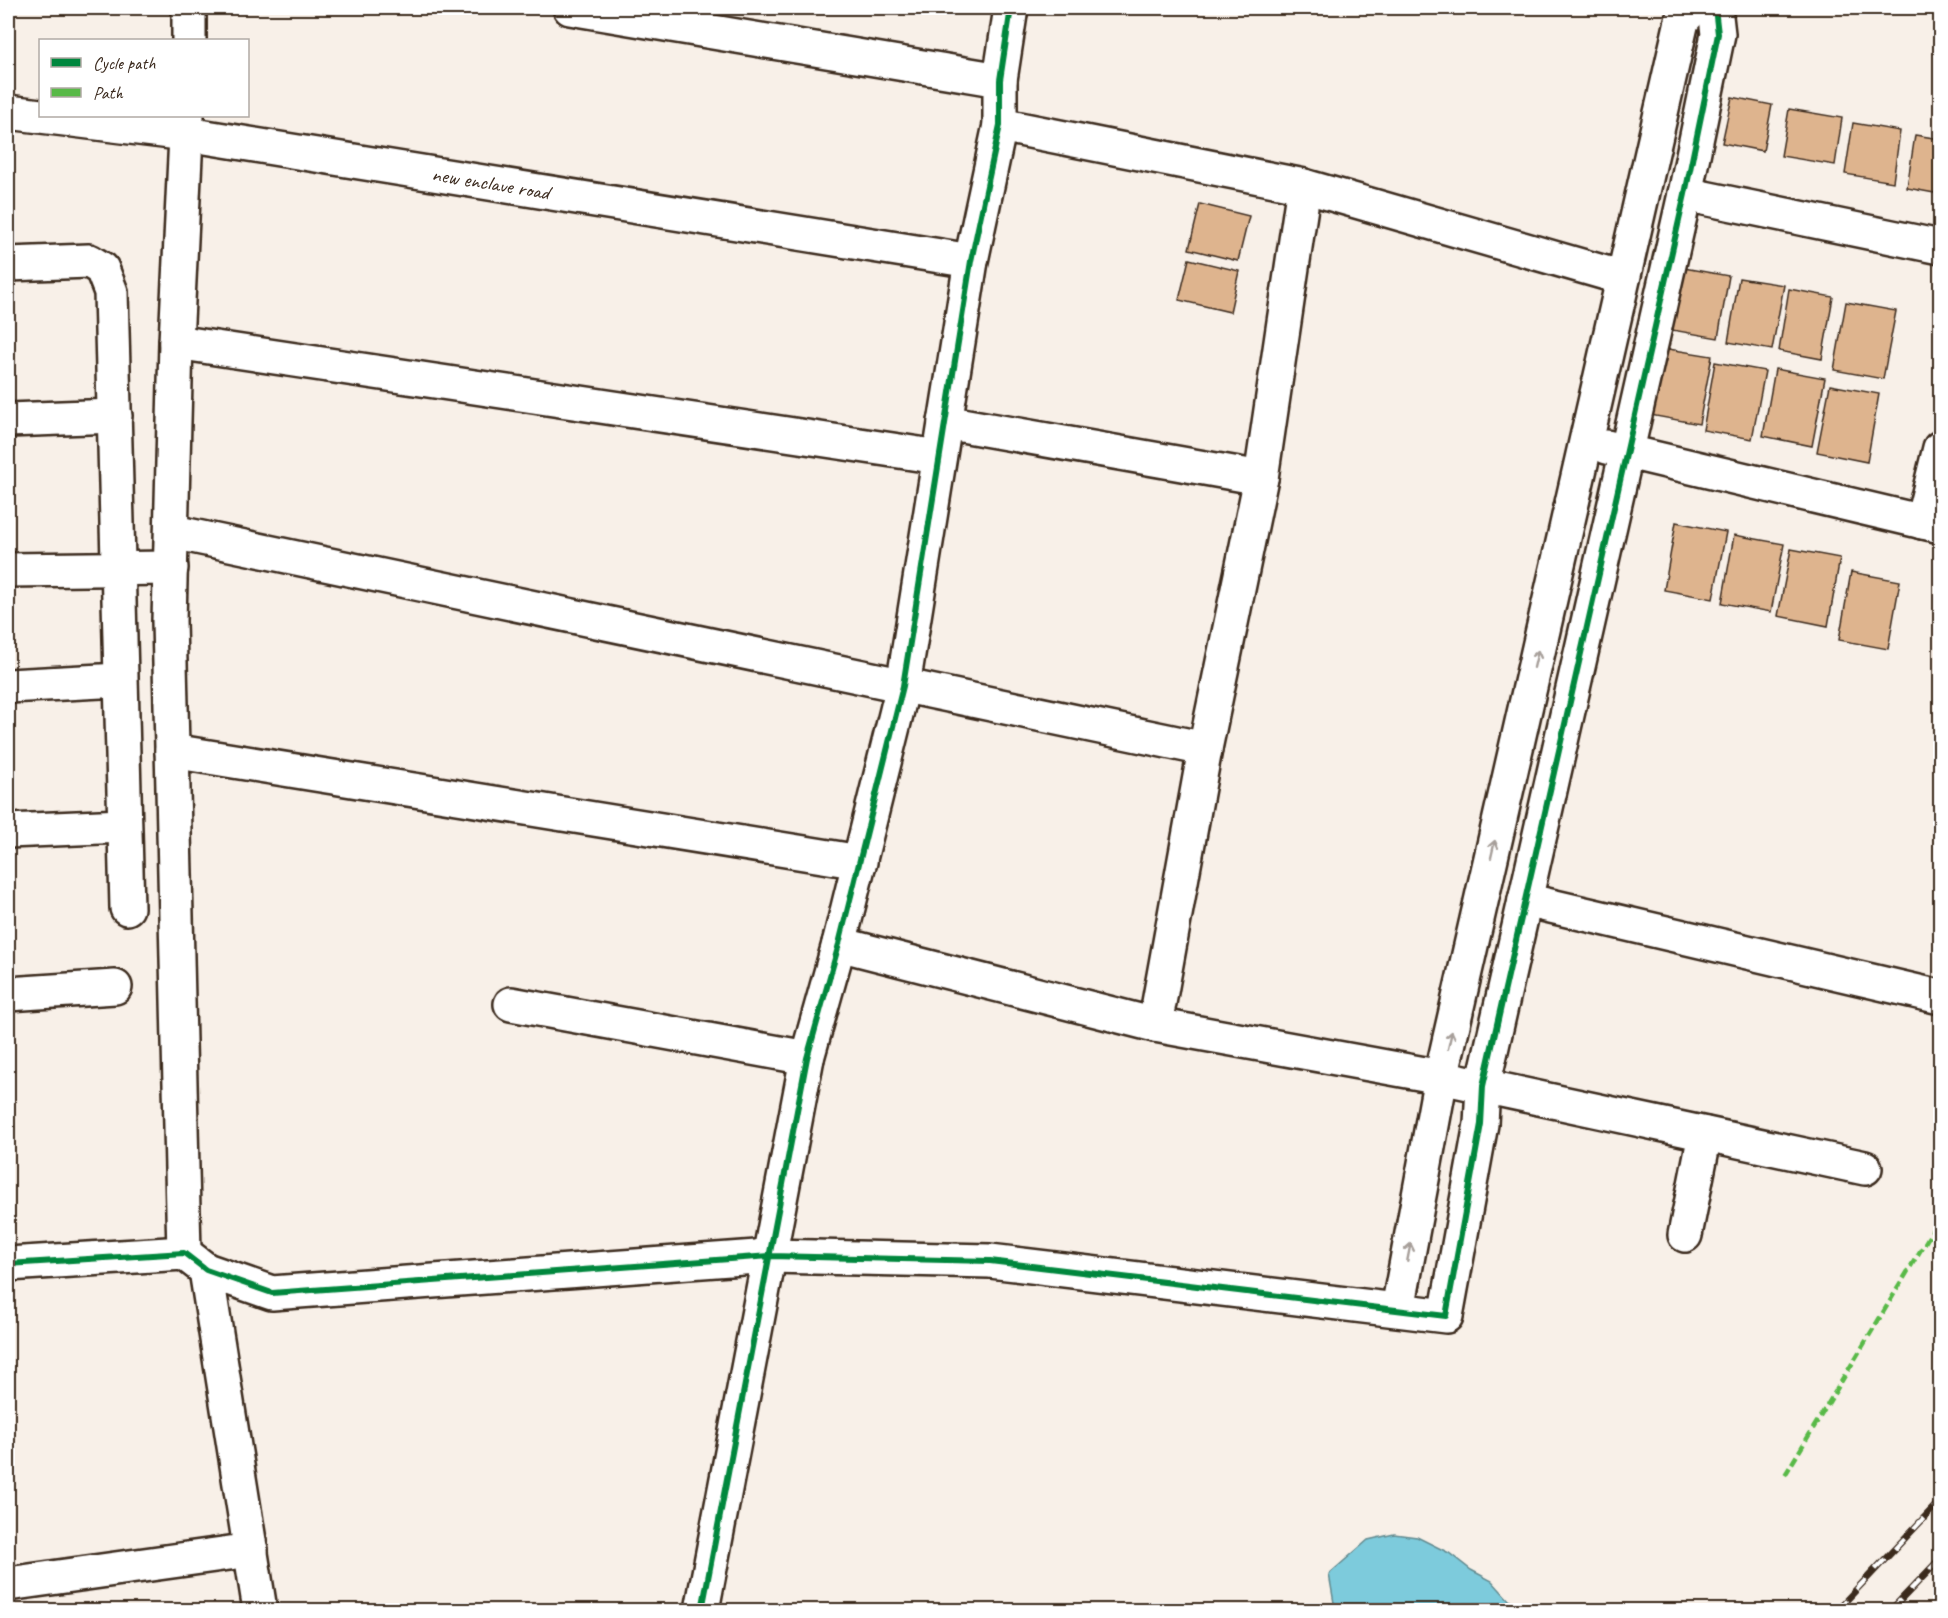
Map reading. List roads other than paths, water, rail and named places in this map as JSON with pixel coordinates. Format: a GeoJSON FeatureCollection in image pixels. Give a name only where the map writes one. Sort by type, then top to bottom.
{"type":"FeatureCollection","features":[{"type":"Feature","properties":{"kind":"street"},"geometry":{"type":"LineString","coordinates":[[189,8],[189,39]]}},
{"type":"Feature","properties":{"kind":"street"},"geometry":{"type":"LineString","coordinates":[[570,8],[1000,80]]}},
{"type":"Feature","properties":{"kind":"street"},"geometry":{"type":"LineString","coordinates":[[702,1611],[807,1058],[839,944],[903,686],[971,261],[1000,125],[1000,80],[1011,8]]}},
{"type":"Feature","properties":{"kind":"street"},"geometry":{"type":"LineString","coordinates":[[1398,1309],[1441,1077],[1682,21],[1693,8]]}},
{"type":"Feature","properties":{"kind":"street"},"geometry":{"type":"LineString","coordinates":[[8,1264],[195,1262],[272,1293],[770,1256],[990,1261],[1446,1316],[1481,1124],[1483,1086],[1685,194],[1718,34],[1715,8]]}},
{"type":"Feature","properties":{"kind":"street","name":"new enclave road"},"geometry":{"type":"LineString","coordinates":[[8,111],[39,113]]}},
{"type":"Feature","properties":{"kind":"street","name":"new enclave road"},"geometry":{"type":"LineString","coordinates":[[85,117],[187,125],[971,261]]}},
{"type":"Feature","properties":{"kind":"street"},"geometry":{"type":"LineString","coordinates":[[187,125],[176,342],[169,621],[172,751],[195,1262],[251,1550],[260,1611]]}},
{"type":"Feature","properties":{"kind":"street"},"geometry":{"type":"LineString","coordinates":[[1000,125],[1304,186],[1623,278]]}},
{"type":"Feature","properties":{"kind":"street"},"geometry":{"type":"LineString","coordinates":[[1155,1025],[1205,749],[1261,478],[1304,186]]}},
{"type":"Feature","properties":{"kind":"street"},"geometry":{"type":"LineString","coordinates":[[1685,194],[1941,247]]}},
{"type":"Feature","properties":{"kind":"street"},"geometry":{"type":"LineString","coordinates":[[8,264],[89,261],[102,269],[111,292],[123,826],[127,908]]}},
{"type":"Feature","properties":{"kind":"street"},"geometry":{"type":"LineString","coordinates":[[176,342],[939,457]]}},
{"type":"Feature","properties":{"kind":"street"},"geometry":{"type":"LineString","coordinates":[[8,420],[115,416]]}},
{"type":"Feature","properties":{"kind":"street"},"geometry":{"type":"LineString","coordinates":[[945,422],[1261,478]]}},
{"type":"Feature","properties":{"kind":"street"},"geometry":{"type":"LineString","coordinates":[[1586,442],[1931,524],[1941,447]]}},
{"type":"Feature","properties":{"kind":"street"},"geometry":{"type":"LineString","coordinates":[[173,532],[1205,749]]}},
{"type":"Feature","properties":{"kind":"street"},"geometry":{"type":"LineString","coordinates":[[8,570],[171,568]]}},
{"type":"Feature","properties":{"kind":"street"},"geometry":{"type":"LineString","coordinates":[[8,686],[120,680]]}},
{"type":"Feature","properties":{"kind":"street"},"geometry":{"type":"LineString","coordinates":[[172,751],[860,862]]}},
{"type":"Feature","properties":{"kind":"street"},"geometry":{"type":"LineString","coordinates":[[8,831],[123,826]]}},
{"type":"Feature","properties":{"kind":"street"},"geometry":{"type":"LineString","coordinates":[[1525,900],[1941,997]]}},
{"type":"Feature","properties":{"kind":"street"},"geometry":{"type":"LineString","coordinates":[[839,944],[1155,1025],[1441,1077],[1865,1168]]}},
{"type":"Feature","properties":{"kind":"street"},"geometry":{"type":"LineString","coordinates":[[8,994],[115,987]]}},
{"type":"Feature","properties":{"kind":"street"},"geometry":{"type":"LineString","coordinates":[[511,1004],[807,1058]]}},
{"type":"Feature","properties":{"kind":"street"},"geometry":{"type":"LineString","coordinates":[[1685,1234],[1705,1134]]}},
{"type":"Feature","properties":{"kind":"street"},"geometry":{"type":"LineString","coordinates":[[8,1584],[251,1550]]}},
{"type":"Feature","properties":{"kind":"water"},"geometry":{"type":"Polygon","coordinates":[[[1394,1534],[1417,1537],[1449,1553],[1471,1570],[1492,1581],[1518,1610],[1341,1610],[1334,1603],[1329,1574],[1368,1540],[1394,1534]]]}},
{"type":"Feature","properties":{"kind":"railway"},"geometry":{"type":"LineString","coordinates":[[1837,1610],[1940,1501]]}},
{"type":"Feature","properties":{"kind":"railway"},"geometry":{"type":"LineString","coordinates":[[1891,1610],[1940,1559]]}}]}
